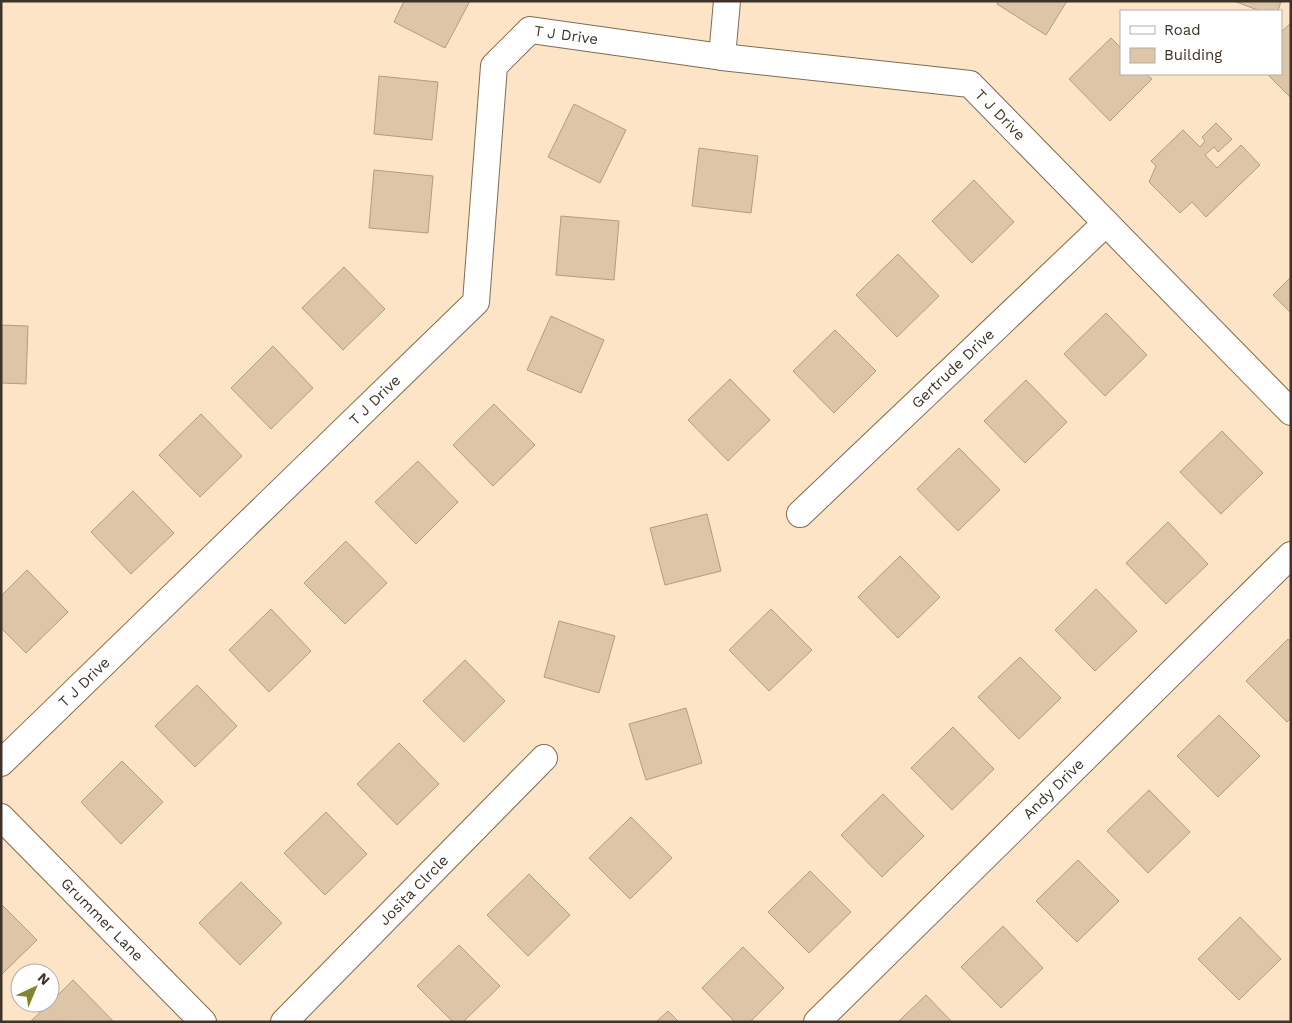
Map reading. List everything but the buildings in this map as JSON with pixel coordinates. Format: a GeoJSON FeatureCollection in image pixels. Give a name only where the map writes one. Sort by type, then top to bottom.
{"type":"FeatureCollection","features":[{"type":"Feature","properties":{"kind":"street"},"geometry":{"type":"LineString","coordinates":[[722,57],[727,1]]}},
{"type":"Feature","properties":{"kind":"street","name":"T J Drive"},"geometry":{"type":"LineString","coordinates":[[1,763],[476,302],[494,66],[530,30],[722,57],[970,84],[1291,412]]}},
{"type":"Feature","properties":{"kind":"street","name":"Gertrude Drive"},"geometry":{"type":"LineString","coordinates":[[800,514],[1106,223]]}},
{"type":"Feature","properties":{"kind":"street","name":"Andy Drive"},"geometry":{"type":"LineString","coordinates":[[817,1022],[1291,554]]}},
{"type":"Feature","properties":{"kind":"street","name":"Josita Clrcle"},"geometry":{"type":"LineString","coordinates":[[284,1022],[544,758]]}},
{"type":"Feature","properties":{"kind":"street","name":"Grummer Lane"},"geometry":{"type":"LineString","coordinates":[[1,817],[203,1022]]}}]}
